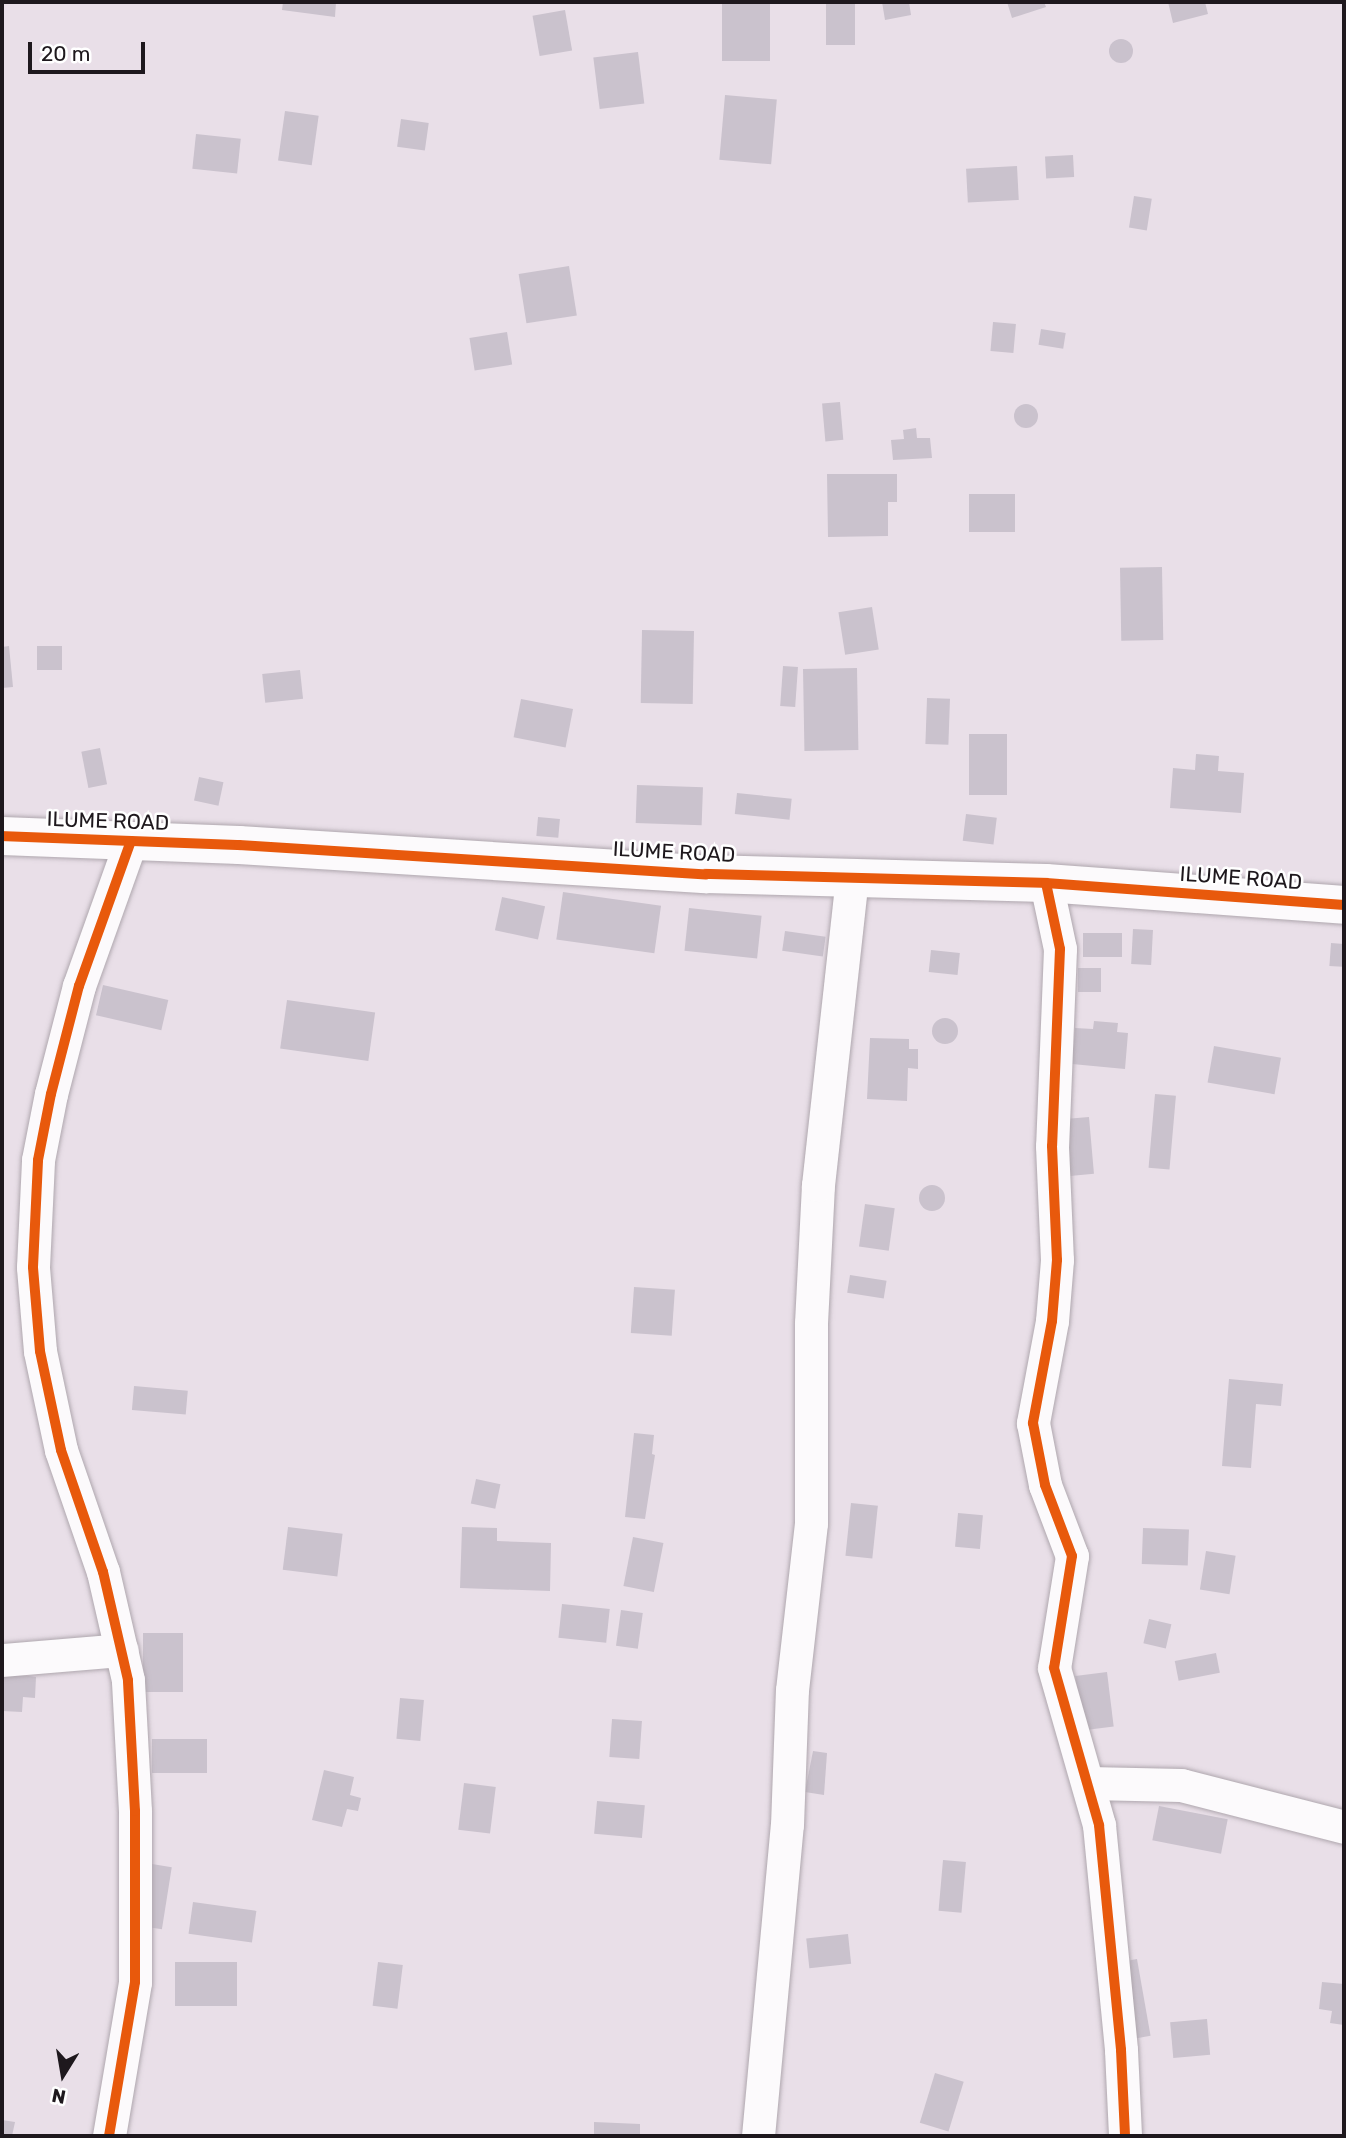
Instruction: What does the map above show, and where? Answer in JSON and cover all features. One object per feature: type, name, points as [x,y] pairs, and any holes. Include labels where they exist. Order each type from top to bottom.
[{"type":"street","name":"ILUME ROAD","points":[[2,836],[706,874],[1046,883],[1344,905]]},
{"type":"street","points":[[109,2136],[135,1982],[135,1811],[128,1680],[103,1572],[61,1450],[40,1351],[33,1267],[38,1160],[51,1094],[79,986],[131,841]]},
{"type":"street","points":[[758,2136],[788,1825],[792,1690],[811,1523],[811,1323],[818,1185],[852,877]]},
{"type":"street","points":[[1046,883],[1060,948],[1052,1146],[1057,1259],[1052,1321],[1033,1423],[1045,1485],[1072,1556],[1055,1682],[1089,1783],[1104,1857],[1125,2136]]},
{"type":"street","points":[[2,1660],[122,1650]]},
{"type":"street","points":[[1089,1783],[1181,1784],[1344,1826]]},
{"type":"building","points":[[283,2],[336,2],[335,17],[282,10]]},
{"type":"building","points":[[722,2],[770,2],[770,61],[722,61]]},
{"type":"building","points":[[826,2],[855,2],[855,45],[826,45]]},
{"type":"building","points":[[882,2],[909,2],[911,15],[885,20]]},
{"type":"building","points":[[1007,2],[1044,2],[1046,7],[1012,18]]},
{"type":"building","points":[[1168,2],[1205,2],[1208,14],[1173,23]]},
{"type":"building","points":[[565,10],[572,50],[540,56],[533,16]]},
{"type":"building","points":[[1116,39],[1126,39],[1133,46],[1133,56],[1126,63],[1116,63],[1109,56],[1109,46]]},
{"type":"building","points":[[638,52],[644,104],[600,109],[593,57]]},
{"type":"building","points":[[725,95],[777,100],[771,164],[719,160]]},
{"type":"building","points":[[285,111],[319,116],[312,165],[278,161]]},
{"type":"building","points":[[401,119],[429,123],[425,151],[397,147]]},
{"type":"building","points":[[196,134],[241,139],[237,174],[192,169]]},
{"type":"building","points":[[1073,155],[1074,177],[1046,178],[1045,156]]},
{"type":"building","points":[[1017,166],[1019,200],[968,203],[966,169]]},
{"type":"building","points":[[1134,196],[1152,199],[1147,230],[1129,228]]},
{"type":"building","points":[[569,266],[577,315],[526,323],[519,274]]},
{"type":"building","points":[[993,322],[1016,324],[1013,353],[990,351]]},
{"type":"building","points":[[1041,329],[1066,333],[1063,349],[1038,345]]},
{"type":"building","points":[[507,332],[512,365],[475,371],[469,338]]},
{"type":"building","points":[[840,402],[843,440],[825,441],[822,404]]},
{"type":"building","points":[[1021,404],[1031,404],[1038,411],[1038,421],[1031,428],[1021,428],[1014,421],[1014,411]]},
{"type":"building","points":[[916,428],[917,438],[930,438],[932,458],[893,460],[891,440],[904,439],[903,430]]},
{"type":"building","points":[[827,474],[897,474],[897,502],[888,502],[888,536],[828,537]]},
{"type":"building","points":[[969,494],[1015,494],[1015,532],[969,532]]},
{"type":"building","points":[[1162,567],[1163,640],[1121,641],[1120,568]]},
{"type":"building","points":[[872,607],[879,649],[845,655],[838,612]]},
{"type":"building","points":[[642,630],[694,631],[693,704],[641,703]]},
{"type":"building","points":[[9,646],[13,687],[2,688],[2,647]]},
{"type":"building","points":[[37,646],[62,646],[62,670],[37,670]]},
{"type":"building","points":[[783,666],[798,667],[795,707],[780,706]]},
{"type":"building","points":[[857,668],[858,750],[804,751],[803,669]]},
{"type":"building","points":[[300,670],[303,699],[265,703],[262,674]]},
{"type":"building","points":[[927,698],[950,699],[948,745],[925,744]]},
{"type":"building","points":[[521,699],[573,709],[566,747],[514,737]]},
{"type":"building","points":[[969,734],[1007,734],[1007,795],[969,795]]},
{"type":"building","points":[[100,748],[107,784],[88,788],[81,752]]},
{"type":"building","points":[[1196,754],[1219,756],[1218,771],[1244,773],[1241,813],[1170,808],[1173,768],[1195,770]]},
{"type":"building","points":[[199,777],[223,782],[218,806],[194,800]]},
{"type":"building","points":[[637,785],[703,787],[702,825],[636,823]]},
{"type":"building","points":[[737,793],[792,799],[790,820],[735,814]]},
{"type":"building","points":[[966,814],[997,818],[993,845],[963,841]]},
{"type":"building","points":[[538,817],[560,819],[558,838],[536,836]]},
{"type":"building","points":[[563,892],[661,906],[654,953],[556,940]]},
{"type":"building","points":[[502,897],[545,906],[538,939],[495,930]]},
{"type":"building","points":[[689,908],[762,916],[757,958],[685,951]]},
{"type":"building","points":[[1133,929],[1153,930],[1151,965],[1131,964]]},
{"type":"building","points":[[785,931],[826,937],[823,957],[782,951]]},
{"type":"building","points":[[1083,933],[1122,933],[1122,957],[1083,957]]},
{"type":"building","points":[[1331,943],[1344,944],[1342,967],[1329,966]]},
{"type":"building","points":[[931,950],[960,953],[958,975],[929,972]]},
{"type":"building","points":[[1078,968],[1101,968],[1101,992],[1078,992]]},
{"type":"building","points":[[103,985],[168,1000],[161,1030],[96,1015]]},
{"type":"building","points":[[287,1000],[375,1012],[368,1061],[280,1049]]},
{"type":"building","points":[[945,1018],[954,1022],[958,1031],[954,1040],[945,1044],[936,1040],[932,1031],[936,1022]]},
{"type":"building","points":[[1094,1021],[1118,1023],[1117,1032],[1128,1033],[1125,1069],[1072,1064],[1075,1028],[1093,1029]]},
{"type":"building","points":[[870,1038],[909,1039],[909,1049],[918,1049],[918,1069],[908,1068],[907,1101],[867,1099]]},
{"type":"building","points":[[1214,1046],[1281,1058],[1275,1094],[1208,1082]]},
{"type":"building","points":[[1155,1094],[1176,1096],[1169,1170],[1149,1168]]},
{"type":"building","points":[[1089,1117],[1094,1174],[1067,1176],[1062,1119]]},
{"type":"building","points":[[932,1185],[941,1189],[945,1198],[941,1207],[932,1211],[923,1207],[919,1198],[923,1189]]},
{"type":"building","points":[[865,1204],[895,1208],[889,1251],[859,1247]]},
{"type":"building","points":[[850,1275],[887,1281],[884,1299],[847,1293]]},
{"type":"building","points":[[634,1287],[675,1290],[672,1336],[631,1333]]},
{"type":"building","points":[[1229,1379],[1283,1384],[1281,1406],[1256,1404],[1251,1468],[1222,1466]]},
{"type":"building","points":[[134,1386],[188,1391],[186,1415],[132,1410]]},
{"type":"building","points":[[634,1433],[654,1435],[652,1454],[655,1455],[645,1519],[625,1517]]},
{"type":"building","points":[[476,1479],[500,1484],[495,1509],[471,1503]]},
{"type":"building","points":[[851,1503],[878,1506],[872,1559],[845,1556]]},
{"type":"building","points":[[958,1513],[983,1515],[980,1549],[955,1547]]},
{"type":"building","points":[[288,1527],[343,1534],[337,1576],[283,1570]]},
{"type":"building","points":[[462,1527],[497,1528],[497,1541],[551,1543],[550,1591],[460,1588]]},
{"type":"building","points":[[1143,1528],[1189,1530],[1188,1566],[1142,1564]]},
{"type":"building","points":[[633,1537],[663,1543],[654,1592],[623,1586]]},
{"type":"building","points":[[1206,1551],[1236,1556],[1230,1594],[1200,1590]]},
{"type":"building","points":[[562,1604],[610,1609],[606,1643],[558,1638]]},
{"type":"building","points":[[621,1610],[643,1613],[638,1649],[616,1646]]},
{"type":"building","points":[[1149,1619],[1171,1624],[1166,1649],[1143,1643]]},
{"type":"building","points":[[143,1633],[183,1633],[183,1692],[143,1692]]},
{"type":"building","points":[[2,1651],[24,1653],[22,1675],[36,1677],[35,1698],[23,1697],[22,1712],[2,1711]]},
{"type":"building","points":[[1216,1653],[1220,1673],[1179,1681],[1175,1661]]},
{"type":"building","points":[[1107,1672],[1114,1727],[1082,1730],[1075,1676]]},
{"type":"building","points":[[400,1698],[424,1700],[420,1741],[396,1739]]},
{"type":"building","points":[[612,1719],[642,1721],[639,1759],[609,1757]]},
{"type":"building","points":[[152,1739],[207,1739],[207,1773],[152,1773]]},
{"type":"building","points":[[813,1751],[827,1753],[824,1795],[805,1792]]},
{"type":"building","points":[[324,1770],[354,1777],[350,1795],[361,1798],[358,1811],[347,1809],[342,1827],[312,1820]]},
{"type":"building","points":[[464,1783],[496,1787],[490,1834],[458,1830]]},
{"type":"building","points":[[597,1801],[645,1805],[642,1838],[594,1834]]},
{"type":"building","points":[[1159,1806],[1228,1819],[1221,1854],[1152,1840]]},
{"type":"building","points":[[943,1860],[966,1862],[961,1913],[939,1911]]},
{"type":"building","points":[[152,1864],[172,1867],[162,1929],[142,1926]]},
{"type":"building","points":[[193,1902],[256,1911],[252,1943],[189,1934]]},
{"type":"building","points":[[848,1934],[851,1964],[809,1968],[806,1938]]},
{"type":"building","points":[[1137,1959],[1151,2036],[1130,2039],[1116,1963]]},
{"type":"building","points":[[175,1962],[237,1962],[237,2006],[175,2006]]},
{"type":"building","points":[[378,1962],[403,1965],[397,2009],[373,2006]]},
{"type":"building","points":[[1322,1982],[1344,1984],[1344,2025],[1330,2023],[1332,2011],[1319,2009]]},
{"type":"building","points":[[1207,2019],[1210,2055],[1173,2058],[1170,2022]]},
{"type":"building","points":[[935,2073],[964,2082],[948,2131],[920,2123]]},
{"type":"building","points":[[2,2120],[15,2122],[12,2136],[2,2136]]},
{"type":"building","points":[[594,2122],[640,2124],[640,2136],[594,2136]]},
{"type":"cycle path","points":[[2,836],[239,845],[706,874],[1046,883],[1344,905]]},
{"type":"cycle path","points":[[109,2136],[135,1982],[135,1811],[128,1680],[103,1572],[61,1450],[40,1351],[33,1267],[38,1160],[51,1094],[79,986],[131,841]]},
{"type":"cycle path","points":[[1046,883],[1060,949],[1052,1146],[1057,1260],[1052,1321],[1033,1423],[1045,1485],[1072,1556],[1054,1668],[1099,1825],[1121,2050],[1125,2136]]}]
